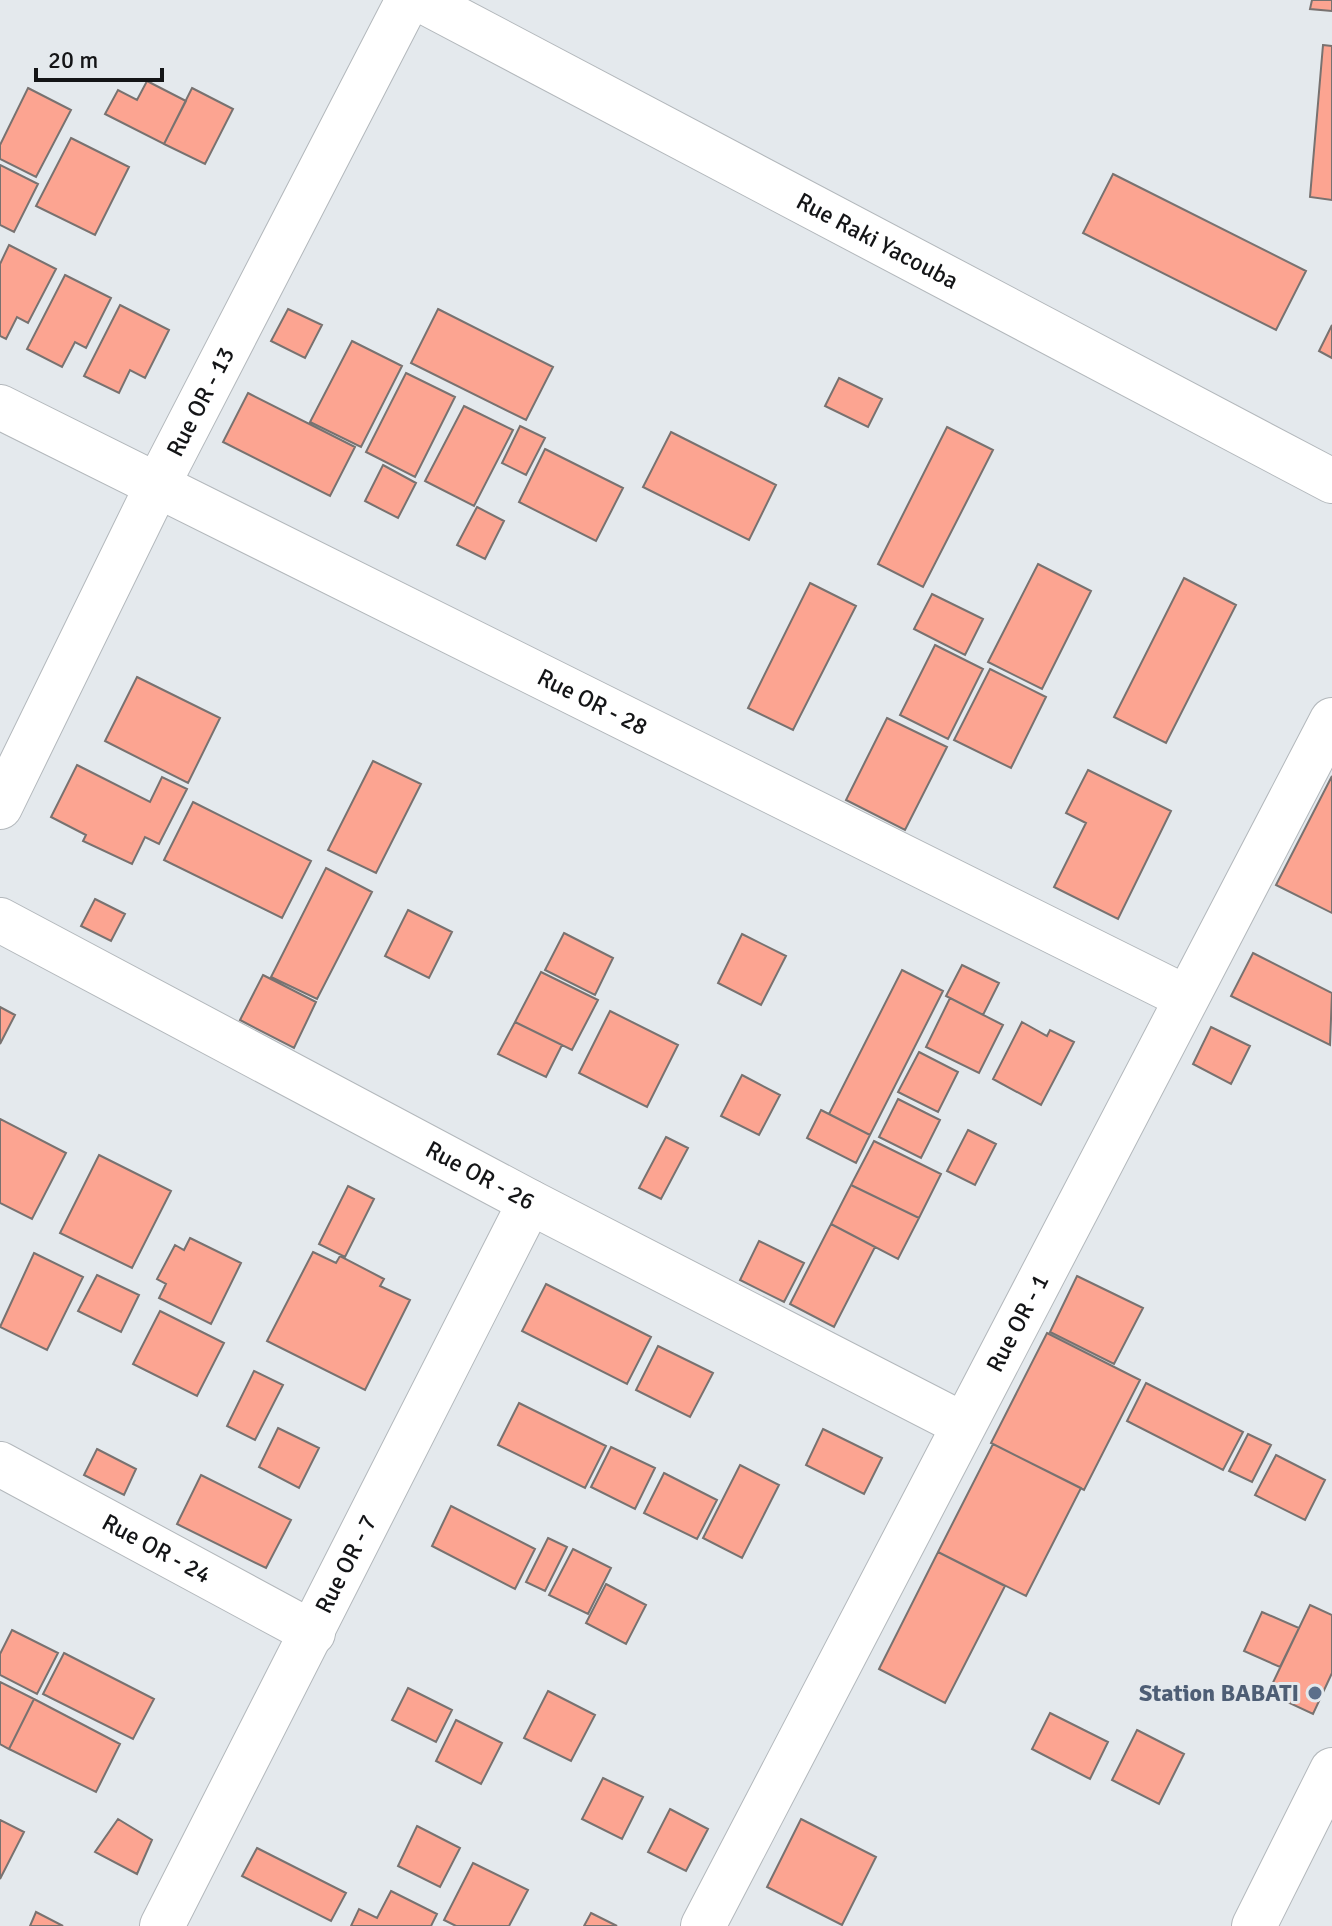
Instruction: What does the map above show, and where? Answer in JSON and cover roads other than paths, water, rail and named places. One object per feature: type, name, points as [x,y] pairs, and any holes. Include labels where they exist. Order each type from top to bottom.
[{"type":"street","name":"Rue OR - 13","points":[[0,807],[157,486],[408,0]]},
{"type":"street","name":"Rue Raki Yacouba","points":[[421,0],[1332,481]]},
{"type":"street","name":"Rue OR - 28","points":[[0,407],[1185,997]]},
{"type":"street","name":"Rue OR - 1","points":[[703,1926],[962,1424],[1332,720]]},
{"type":"street","name":"Rue OR - 26","points":[[0,920],[530,1202],[962,1424]]},
{"type":"street","name":"Rue OR - 7","points":[[162,1926],[530,1202]]},
{"type":"street","name":"Rue OR - 24","points":[[0,1464],[313,1633]]},
{"type":"street","points":[[1254,1926],[1332,1770]]},
{"type":"place","name":"Station BABATI","points":[[1315,1693]]}]
